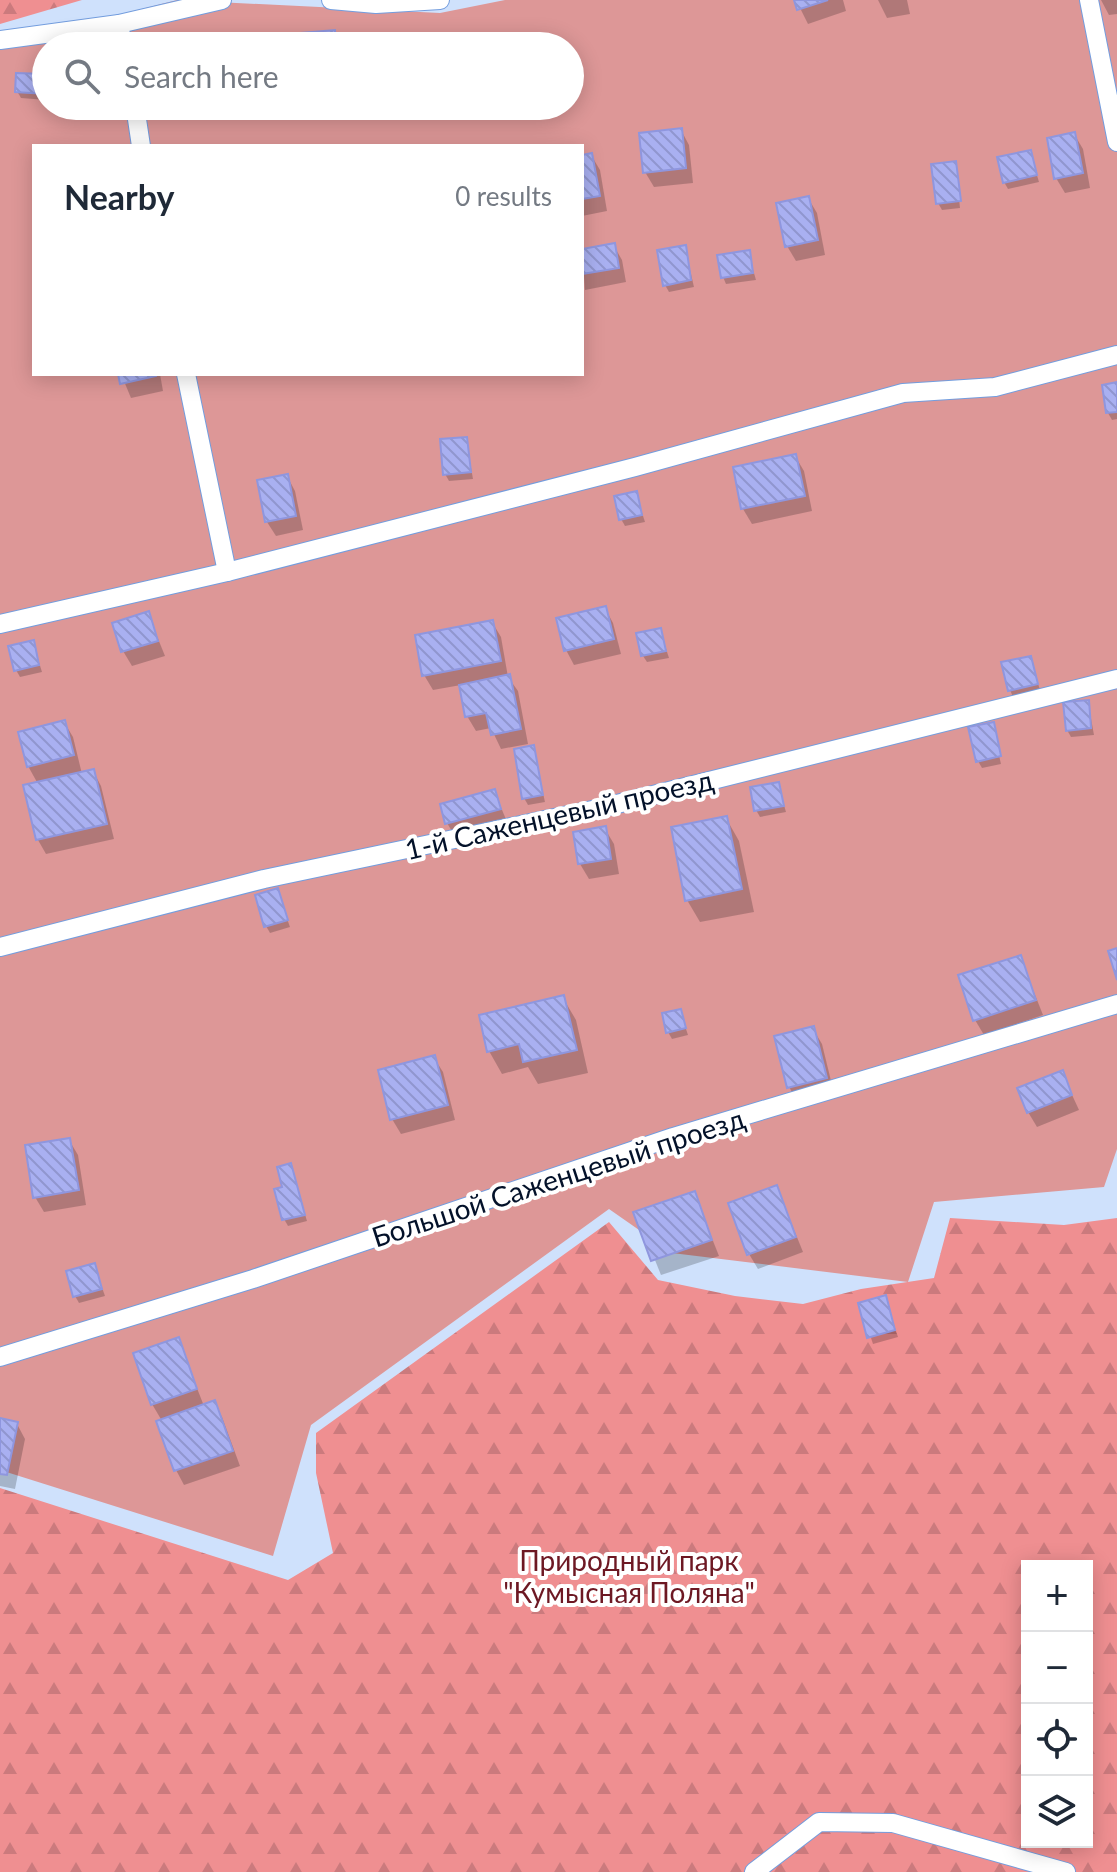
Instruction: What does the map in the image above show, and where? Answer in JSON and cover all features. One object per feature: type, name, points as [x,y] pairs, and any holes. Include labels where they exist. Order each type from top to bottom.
[{"type":"lane","points":[[60,32],[119,24],[222,0]]},
{"type":"lane","points":[[331,0],[376,4],[440,0]]},
{"type":"lane","points":[[1089,0],[1117,142]]},
{"type":"lane","points":[[119,24],[120,32]]},
{"type":"lane","points":[[0,40],[32,36]]},
{"type":"lane","points":[[137,120],[141,144]]},
{"type":"lane","points":[[0,624],[227,572],[635,467],[903,393],[995,387],[1117,355]]},
{"type":"lane","points":[[186,376],[227,572]]},
{"type":"lane","name":"1-й Саженцевый проезд","points":[[0,947],[264,879],[597,809],[1117,679]]},
{"type":"lane","name":"Большой Саженцевый проезд","points":[[0,1357],[253,1279],[673,1137],[1117,1004]]},
{"type":"lane","points":[[754,1872],[819,1822],[893,1823],[1066,1872]]},
{"type":"green space","points":[[0,0],[82,0],[0,24]]},
{"type":"green space","name":"Природный парк \"Кумысная Поляна\"","points":[[950,1218],[1064,1225],[1117,1218],[1117,1872],[0,1872],[0,1488],[288,1580],[333,1553],[316,1473],[316,1433],[609,1222],[658,1280],[735,1296],[803,1304],[861,1289],[934,1278]]},
{"type":"shaded area","points":[[177,0],[440,13],[505,0],[1117,0],[1117,1149],[1104,1187],[934,1202],[908,1282],[672,1253],[609,1209],[311,1425],[273,1556],[0,1470],[0,45],[32,37],[32,120],[584,120],[584,32],[51,32]]},
{"type":"building","points":[[794,0],[828,0],[797,10]]},
{"type":"building","points":[[16,73],[32,74],[32,93],[15,92]]},
{"type":"building","points":[[682,128],[686,168],[643,173],[639,133]]},
{"type":"building","points":[[1075,132],[1083,173],[1054,179],[1047,138]]},
{"type":"building","points":[[1031,150],[1037,175],[1003,183],[997,157]]},
{"type":"building","points":[[592,153],[600,196],[584,199],[584,155]]},
{"type":"building","points":[[956,161],[961,201],[936,204],[931,164]]},
{"type":"building","points":[[809,196],[818,240],[785,247],[776,203]]},
{"type":"building","points":[[615,243],[619,268],[584,274],[584,249]]},
{"type":"building","points":[[686,245],[691,280],[663,286],[657,250]]},
{"type":"building","points":[[750,250],[753,273],[721,278],[717,255]]},
{"type":"building","points":[[118,376],[156,376],[120,384]]},
{"type":"building","points":[[1117,382],[1117,412],[1106,413],[1102,385]]},
{"type":"building","points":[[467,437],[471,472],[443,475],[440,439]]},
{"type":"building","points":[[796,454],[805,496],[741,509],[733,467]]},
{"type":"building","points":[[288,474],[296,516],[265,522],[257,480]]},
{"type":"building","points":[[637,491],[642,515],[619,520],[614,496]]},
{"type":"building","points":[[606,606],[614,639],[564,651],[556,618]]},
{"type":"building","points":[[149,611],[158,641],[121,652],[112,623]]},
{"type":"building","points":[[493,620],[501,661],[422,676],[415,635]]},
{"type":"building","points":[[661,628],[666,651],[641,656],[636,633]]},
{"type":"building","points":[[34,640],[39,665],[14,671],[8,646]]},
{"type":"building","points":[[1031,656],[1038,684],[1008,691],[1001,662]]},
{"type":"building","points":[[510,674],[521,729],[491,735],[486,713],[465,717],[459,685]]},
{"type":"building","points":[[1089,700],[1091,728],[1066,731],[1063,702]]},
{"type":"building","points":[[65,720],[74,755],[27,767],[18,732]]},
{"type":"building","points":[[994,722],[1001,756],[976,762],[968,727]]},
{"type":"building","points":[[534,745],[543,795],[522,799],[514,749]]},
{"type":"building","points":[[94,769],[107,824],[36,840],[23,785]]},
{"type":"building","points":[[779,782],[784,806],[754,811],[750,787]]},
{"type":"building","points":[[495,789],[501,809],[445,824],[440,804]]},
{"type":"building","points":[[727,816],[742,889],[685,901],[671,827]]},
{"type":"building","points":[[606,826],[611,859],[578,864],[573,832]]},
{"type":"building","points":[[278,888],[288,920],[264,927],[255,895]]},
{"type":"building","points":[[1117,948],[1117,980],[1108,951]]},
{"type":"building","points":[[1021,955],[1036,1000],[973,1021],[958,975]]},
{"type":"building","points":[[564,995],[577,1050],[523,1062],[519,1044],[487,1052],[479,1015]]},
{"type":"building","points":[[681,1009],[686,1028],[666,1033],[662,1013]]},
{"type":"building","points":[[814,1026],[827,1078],[787,1088],[774,1036]]},
{"type":"building","points":[[435,1055],[448,1105],[390,1120],[378,1070]]},
{"type":"building","points":[[1063,1070],[1072,1095],[1027,1113],[1017,1088]]},
{"type":"building","points":[[70,1138],[79,1190],[33,1198],[25,1145]]},
{"type":"building","points":[[291,1163],[305,1215],[282,1220],[274,1189],[282,1187],[277,1167]]},
{"type":"building","points":[[777,1185],[796,1237],[747,1255],[728,1203]]},
{"type":"building","points":[[695,1191],[712,1240],[651,1261],[633,1212]]},
{"type":"building","points":[[95,1263],[102,1289],[73,1297],[66,1271]]},
{"type":"building","points":[[886,1295],[895,1330],[867,1338],[858,1303]]},
{"type":"building","points":[[179,1337],[197,1389],[151,1405],[133,1353]]},
{"type":"building","points":[[215,1400],[233,1451],[174,1471],[156,1421]]},
{"type":"building","points":[[0,1418],[18,1422],[7,1475],[0,1474]]}]
